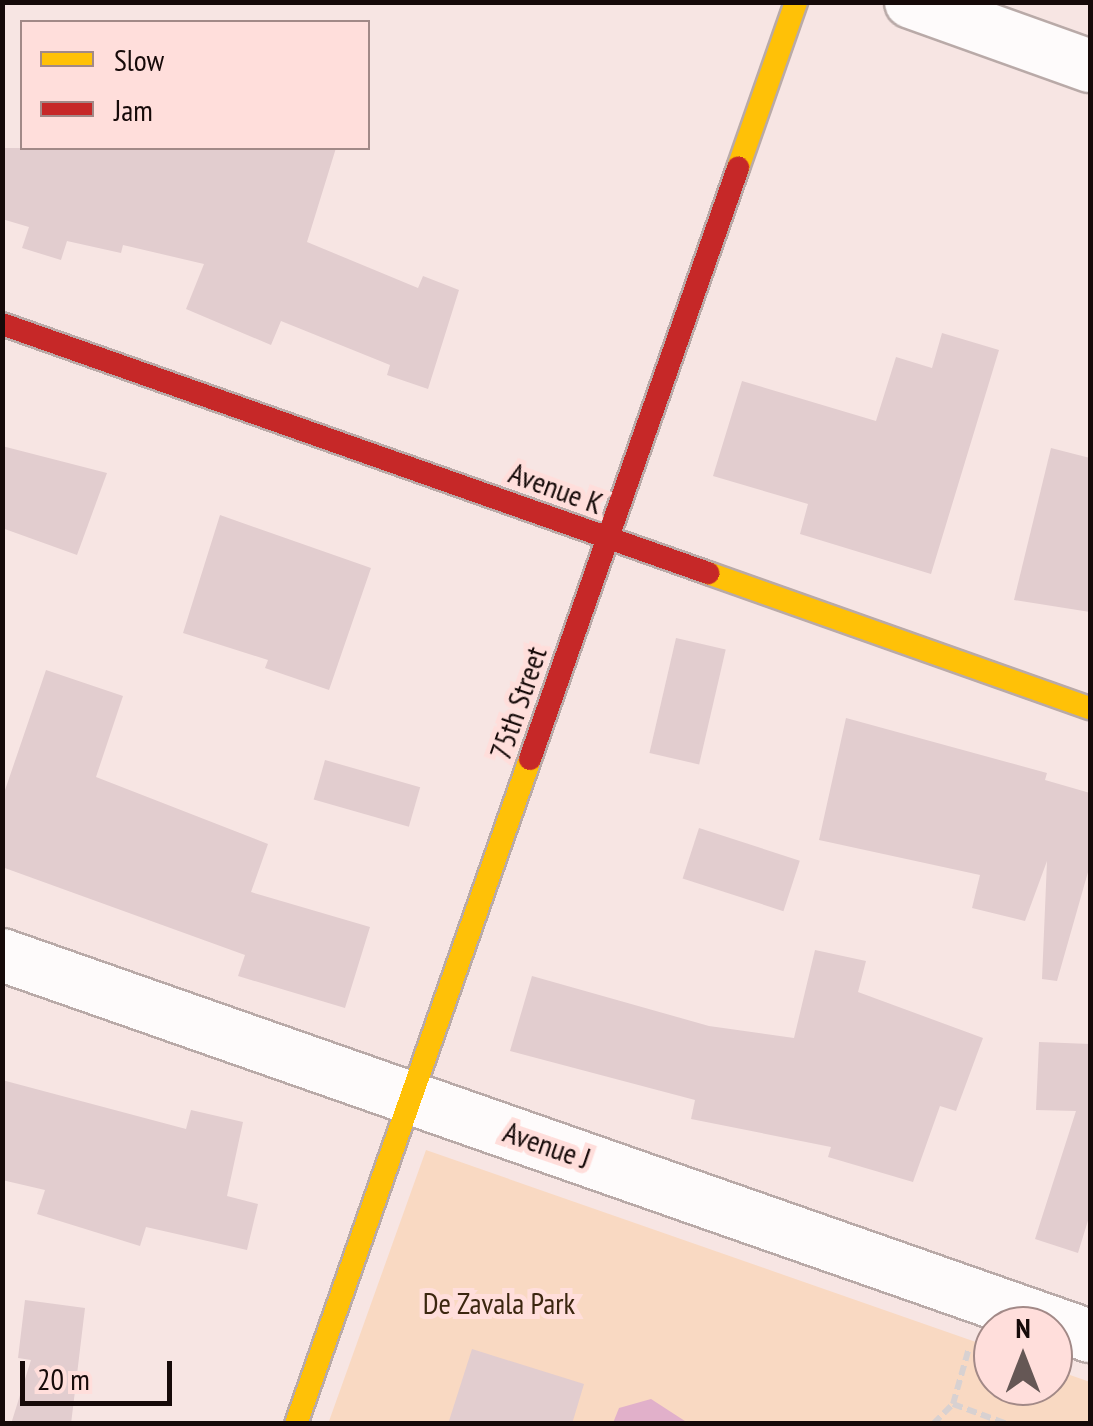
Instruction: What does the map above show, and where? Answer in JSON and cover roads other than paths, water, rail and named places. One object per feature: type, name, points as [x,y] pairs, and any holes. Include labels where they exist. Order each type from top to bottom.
[{"type":"main road","name":"75th Street","points":[[296,1424],[415,1098],[606,538],[796,2]]},
{"type":"main road","name":"Avenue K","points":[[2,324],[1090,708]]},
{"type":"street","points":[[912,2],[1090,66]]},
{"type":"street","name":"Avenue J","points":[[2,956],[1090,1336]]},
{"type":"park label","name":"De Zavala Park","points":[[499,1303]]}]
